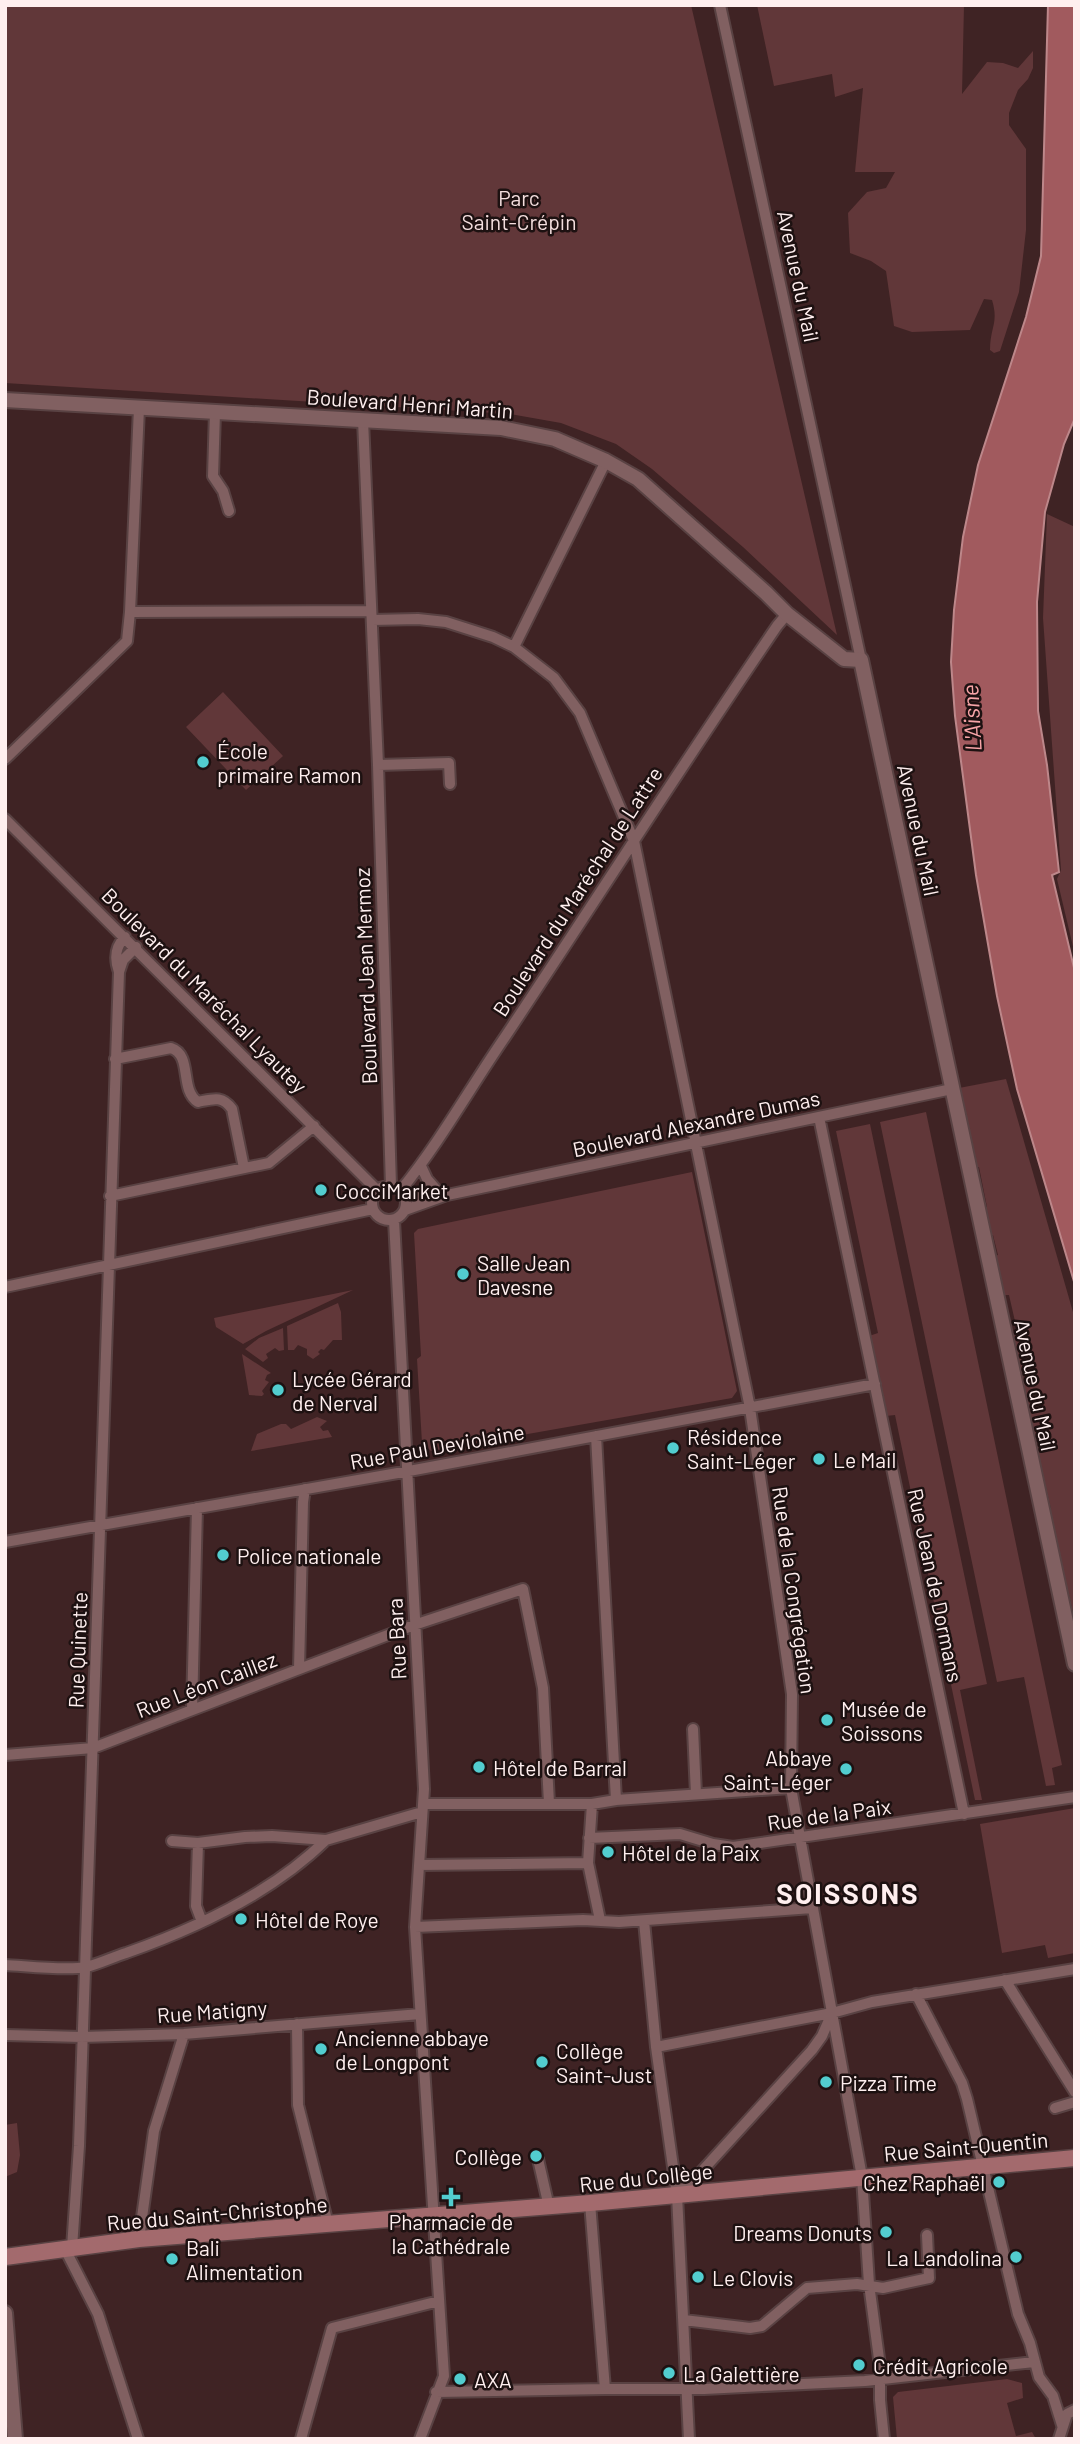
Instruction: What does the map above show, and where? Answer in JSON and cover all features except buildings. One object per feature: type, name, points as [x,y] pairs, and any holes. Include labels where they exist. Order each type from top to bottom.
[{"type":"main road","name":"Rue Saint-Quentin","points":[[862,2177],[1075,2158]]},
{"type":"main road","name":"Rue du Collège","points":[[433,2216],[862,2177]]},
{"type":"main road","name":"Rue du Saint-Christophe","points":[[5,2257],[139,2239],[433,2216]]},
{"type":"street","name":"Avenue du Mail","points":[[720,5],[1075,1664]]},
{"type":"street","name":"Boulevard Henri Martin","points":[[5,400],[501,428],[555,439],[606,461],[638,479],[787,614],[844,659],[861,660]]},
{"type":"street","points":[[5,759],[127,641],[139,408]]},
{"type":"street","points":[[215,412],[213,476],[223,491],[229,511]]},
{"type":"street","name":"Boulevard Jean Mermoz","points":[[363,420],[399,1191]]},
{"type":"street","points":[[514,647],[606,461]]},
{"type":"street","name":"Rue de la Congrégation","points":[[130,612],[418,619],[446,622],[493,637],[514,647],[554,678],[580,713],[634,841],[750,1408],[792,1694],[791,1788],[862,2177],[884,2439]]},
{"type":"street","name":"Boulevard du Maréchal de Lattre","points":[[399,1191],[421,1166],[719,710],[787,614]]},
{"type":"street","points":[[449,749],[450,784]]},
{"type":"street","points":[[378,765],[449,763]]},
{"type":"street","name":"Boulevard du Maréchal Lyautey","points":[[5,818],[377,1190]]},
{"type":"street","name":"Rue Quinette","points":[[68,2248],[79,2146],[119,972],[116,962],[117,949],[125,937]]},
{"type":"street","points":[[119,972],[123,960],[136,947]]},
{"type":"street","points":[[116,1059],[171,1048],[177,1050],[182,1055],[188,1092],[192,1098],[198,1102],[220,1098],[232,1109],[244,1168]]},
{"type":"street","name":"Boulevard Alexandre Dumas","points":[[405,1210],[444,1195],[952,1089]]},
{"type":"street","name":"Rue Jean de Dormans","points":[[819,1117],[964,1814]]},
{"type":"street","points":[[110,1196],[269,1164],[314,1126]]},
{"type":"street","points":[[421,1166],[427,1179],[444,1195]]},
{"type":"street","points":[[377,1190],[399,1191],[405,1210],[394,1220],[381,1218],[373,1209],[372,1202],[377,1190]]},
{"type":"street","name":"Boulevard Alexandre Dumas","points":[[399,1191],[444,1195]]},
{"type":"street","points":[[5,1287],[373,1209]]},
{"type":"street","name":"Rue Bara","points":[[394,1220],[409,1471],[423,1808],[415,1927],[444,2376],[420,2439]]},
{"type":"street","name":"Rue Paul Deviolaine","points":[[5,1542],[409,1471],[875,1384]]},
{"type":"street","points":[[596,1436],[616,1800]]},
{"type":"street","points":[[299,1669],[305,1489]]},
{"type":"street","points":[[192,1710],[197,1508]]},
{"type":"street","name":"Rue Léon Caillez","points":[[5,1755],[93,1748],[414,1625],[523,1589],[543,1688],[549,1803]]},
{"type":"street","points":[[693,1728],[696,1794]]},
{"type":"street","points":[[172,1841],[198,1843],[245,1837],[326,1840],[423,1808],[592,1804],[791,1788]]},
{"type":"street","name":"Rue de la Paix","points":[[589,1838],[680,1834],[733,1847],[1075,1797]]},
{"type":"street","points":[[592,1804],[588,1863],[600,1920]]},
{"type":"street","points":[[5,1965],[85,1967],[141,1948],[202,1922],[271,1884],[305,1861],[326,1840]]},
{"type":"street","points":[[198,1843],[196,1906],[202,1922]]},
{"type":"street","points":[[418,1865],[588,1863]]},
{"type":"street","points":[[415,1927],[600,1920],[644,1921],[812,1908]]},
{"type":"street","points":[[644,1921],[656,2047],[677,2195],[689,2439]]},
{"type":"street","points":[[656,2047],[832,2013],[856,2005],[1075,1969]]},
{"type":"street","points":[[1005,1980],[1075,2092]]},
{"type":"street","points":[[916,1994],[962,2083],[1018,2314],[1030,2343],[1039,2377],[1070,2414]]},
{"type":"street","points":[[677,2195],[812,2050],[822,2036],[832,2013]]},
{"type":"street","name":"Rue Matigny","points":[[5,2035],[82,2037],[184,2034],[420,2014]]},
{"type":"street","points":[[297,2024],[299,2105],[328,2224]]},
{"type":"street","points":[[139,2239],[154,2131],[184,2034]]},
{"type":"street","points":[[1055,2108],[1075,2102]]},
{"type":"street","points":[[538,2159],[549,2207]]},
{"type":"street","points":[[590,2203],[605,2389]]},
{"type":"street","points":[[684,2320],[750,2328],[762,2326],[807,2288],[869,2284],[883,2288],[929,2278],[927,2235]]},
{"type":"street","points":[[68,2248],[98,2314],[138,2439]]},
{"type":"street","points":[[300,2439],[332,2328],[439,2301]]},
{"type":"street","points":[[5,2313],[15,2439]]},
{"type":"street","points":[[436,2392],[688,2389],[880,2379],[1034,2362]]},
{"type":"street","points":[[1053,2396],[1070,2414]]},
{"type":"street","points":[[1059,2439],[1070,2414]]},
{"type":"green space","name":"Parc Saint-Crépin","points":[[5,5],[691,5],[837,635],[743,547],[652,469],[616,444],[561,423],[510,414],[5,383]]},
{"type":"green space","points":[[757,5],[964,5],[962,94],[987,62],[1018,68],[1033,51],[1033,68],[1018,90],[1009,113],[1009,125],[1026,149],[1026,230],[1019,292],[1000,351],[994,353],[990,350],[994,320],[992,300],[984,299],[970,330],[912,332],[894,326],[886,271],[871,261],[850,253],[848,213],[867,192],[886,188],[895,172],[855,172],[863,88],[835,97],[832,74],[774,86]]},
{"type":"green space","points":[[1047,514],[1075,527],[1075,955],[1057,879],[1061,870],[1043,618]]},
{"type":"green space","points":[[223,692],[283,756],[246,790],[186,727]]},
{"type":"green space","points":[[1006,1079],[1075,1319],[1075,1621],[1069,1595],[1066,1596],[1048,1510],[1051,1509],[1044,1479],[1041,1479],[1036,1452],[1039,1451],[1021,1385],[1025,1383],[1020,1364],[1017,1364],[1011,1332],[1017,1330],[1009,1295],[1002,1295],[994,1256],[998,1255],[993,1235],[990,1235],[979,1167],[975,1167],[959,1088]]},
{"type":"green space","points":[[926,1112],[1062,1765],[1052,1768],[1055,1785],[1046,1786],[1024,1677],[997,1682],[880,1122]]},
{"type":"green space","points":[[870,1124],[987,1684],[960,1690],[982,1800],[975,1800],[895,1415],[886,1416],[869,1336],[878,1333],[836,1131]]},
{"type":"green space","points":[[692,1172],[737,1391],[732,1398],[431,1451],[422,1443],[417,1359],[421,1356],[414,1233],[418,1229]]},
{"type":"green space","points":[[353,1290],[243,1344],[216,1327],[214,1318]]},
{"type":"green space","points":[[338,1303],[342,1340],[333,1340],[313,1359],[307,1355],[307,1349],[298,1345],[294,1350],[288,1350],[287,1326]]},
{"type":"green space","points":[[283,1328],[284,1350],[275,1348],[266,1354],[268,1358],[263,1362],[245,1349],[259,1338]]},
{"type":"green space","points":[[242,1354],[271,1373],[265,1380],[269,1382],[262,1391],[262,1396],[249,1395]]},
{"type":"green space","points":[[317,1417],[327,1421],[320,1427],[323,1431],[328,1430],[332,1437],[251,1451],[257,1434],[281,1424],[286,1424],[291,1429]]},
{"type":"green space","points":[[1075,1808],[1075,1953],[1048,1958],[1045,1945],[1002,1953],[980,1824]]},
{"type":"green space","points":[[17,2123],[20,2155],[17,2172],[5,2177],[5,2125]]},
{"type":"green space","points":[[1007,2379],[1022,2383],[1023,2398],[1007,2403],[1016,2436],[1032,2432],[1036,2439],[897,2439],[893,2397],[898,2392]]},
{"type":"water","name":"L'Aisne","points":[[1048,5],[1075,5],[1075,418],[1064,444],[1045,512],[1037,602],[1038,711],[1059,872],[1052,875],[1075,972],[1075,1285],[1017,1089],[997,996],[976,875],[955,716],[951,662],[963,537],[978,465],[1026,317],[1041,256]]},
{"type":"place","name":"École primaire Ramon","points":[[203,762]]},
{"type":"place","name":"CocciMarket","points":[[321,1190]]},
{"type":"place","name":"Salle Jean Davesne","points":[[463,1274]]},
{"type":"place","name":"Lycée Gérard de Nerval","points":[[278,1390]]},
{"type":"place","name":"Résidence Saint-Léger","points":[[673,1448]]},
{"type":"place","name":"Le Mail","points":[[819,1459]]},
{"type":"place","name":"Police nationale","points":[[223,1555]]},
{"type":"place","name":"Musée de Soissons","points":[[827,1720]]},
{"type":"place","name":"Hôtel de Barral","points":[[479,1767]]},
{"type":"place","name":"Abbaye Saint-Léger","points":[[846,1769]]},
{"type":"place","name":"Hôtel de la Paix","points":[[608,1852]]},
{"type":"place","name":"Hôtel de Roye","points":[[241,1919]]},
{"type":"place","name":"Ancienne abbaye de Longpont","points":[[321,2049]]},
{"type":"place","name":"Collège Saint-Just","points":[[542,2062]]},
{"type":"place","name":"Pizza Time","points":[[826,2082]]},
{"type":"place","name":"Collège","points":[[536,2156]]},
{"type":"place","name":"Chez Raphaël","points":[[999,2182]]},
{"type":"place","name":"Pharmacie de la Cathédrale","points":[[451,2197]]},
{"type":"place","name":"Dreams Donuts","points":[[886,2232]]},
{"type":"place","name":"La Landolina","points":[[1016,2257]]},
{"type":"place","name":"Bali Alimentation","points":[[172,2259]]},
{"type":"place","name":"Le Clovis","points":[[698,2277]]},
{"type":"place","name":"Crédit Agricole","points":[[859,2365]]},
{"type":"place","name":"La Galettière","points":[[669,2373]]},
{"type":"place","name":"AXA","points":[[460,2379]]},
{"type":"district","name":"SOISSONS","points":[[848,1893]]}]
